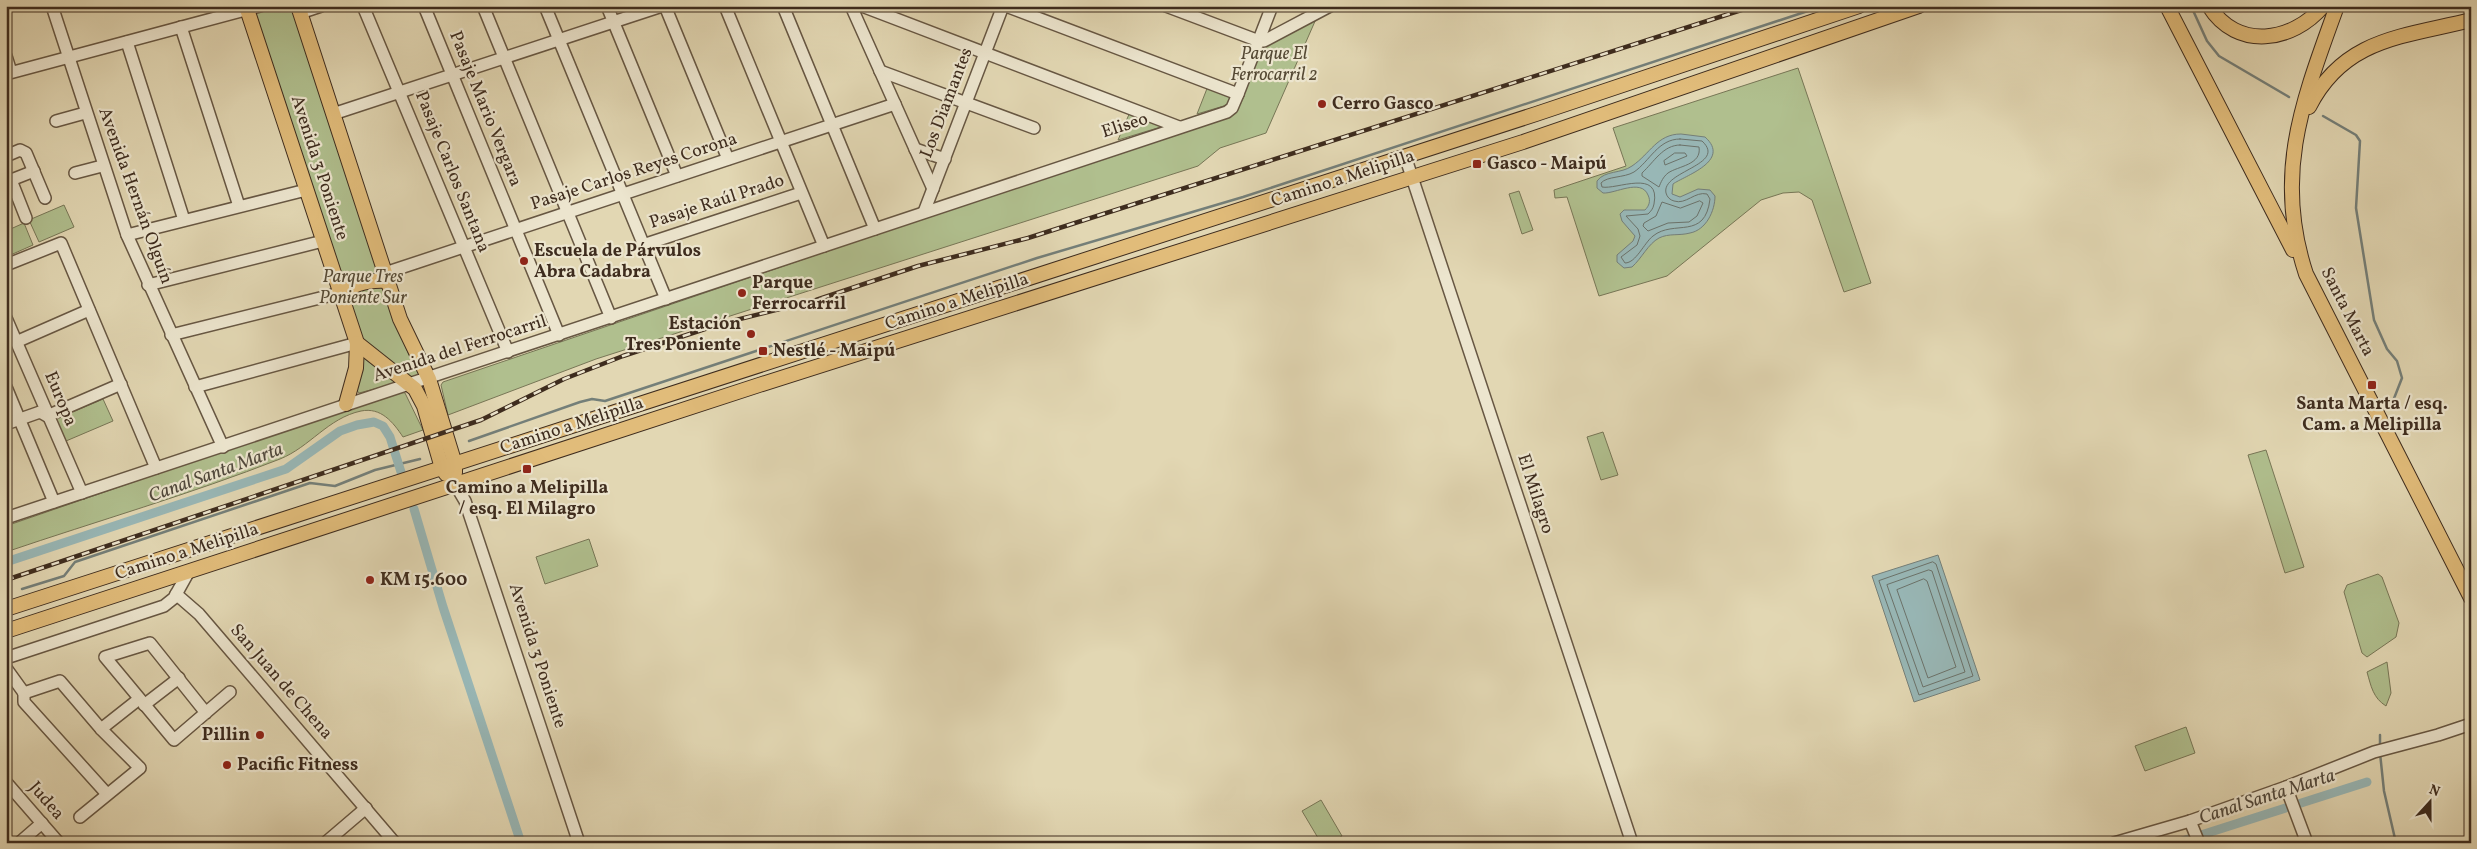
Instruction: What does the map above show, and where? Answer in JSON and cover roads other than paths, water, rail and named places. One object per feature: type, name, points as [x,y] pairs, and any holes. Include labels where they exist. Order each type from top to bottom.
[{"type":"main road","name":"Camino a Melipilla","points":[[6,609],[1536,114],[1859,6]]},
{"type":"main road","name":"Camino a Melipilla","points":[[6,631],[1117,270],[1523,142],[1919,6]]},
{"type":"main road","points":[[2166,6],[2306,274]]},
{"type":"main road","points":[[2209,6],[2216,16],[2230,27],[2250,35],[2270,37],[2298,29],[2312,19],[2324,6]]},
{"type":"main road","name":"Santa Marta","points":[[2336,6],[2312,76],[2296,140],[2290,178],[2290,206],[2297,246],[2306,274],[2471,598]]},
{"type":"main road","name":"Avenida 3 Poniente","points":[[251,7],[306,190],[357,344],[410,383],[424,406],[455,484]]},
{"type":"main road","name":"Avenida 3 Poniente","points":[[299,10],[386,277],[404,328],[429,379],[448,466]]},
{"type":"main road","points":[[2296,140],[2321,86],[2334,70],[2350,57],[2384,42],[2471,20]]},
{"type":"main road","points":[[1294,192],[1301,212]]},
{"type":"main road","points":[[1110,251],[1117,270]]},
{"type":"main road","points":[[341,294],[351,287],[386,277]]},
{"type":"main road","points":[[1028,278],[1034,297]]},
{"type":"main road","points":[[346,404],[356,368],[357,344]]},
{"type":"street","name":"Avenida Hernán Olguín","points":[[52,6],[67,58],[126,235],[223,447]]},
{"type":"street","points":[[299,10],[321,6]]},
{"type":"street","name":"Pasaje Carlos Santana","points":[[363,6],[508,352]]},
{"type":"street","name":"Pasaje Mario Vergara","points":[[424,6],[559,335]]},
{"type":"street","points":[[483,6],[611,318]]},
{"type":"street","points":[[545,6],[666,299]]},
{"type":"street","points":[[607,6],[677,176]]},
{"type":"street","points":[[333,114],[401,94],[663,6],[728,160]]},
{"type":"street","points":[[725,6],[824,246]]},
{"type":"street","points":[[783,6],[875,229]]},
{"type":"street","points":[[851,6],[934,189]]},
{"type":"street","points":[[862,6],[1179,127]]},
{"type":"street","points":[[1004,6],[1238,94]]},
{"type":"street","name":"Los Diamantes","points":[[924,212],[1004,6]]},
{"type":"street","points":[[1166,6],[1258,41],[1264,41],[1330,6]]},
{"type":"street","name":"Eliseo","points":[[924,212],[1227,112],[1232,108],[1238,94],[1272,6]]},
{"type":"street","points":[[6,56],[9,73],[251,7]]},
{"type":"street","points":[[181,27],[239,206]]},
{"type":"street","points":[[127,42],[184,220]]},
{"type":"street","points":[[880,71],[1034,128]]},
{"type":"street","name":"Pasaje Carlos Reyes Corona","points":[[386,277],[464,247],[895,104]]},
{"type":"street","points":[[56,121],[85,113]]},
{"type":"street","points":[[915,149],[945,160]]},
{"type":"street","points":[[6,156],[20,150],[24,151],[45,198]]},
{"type":"street","name":"El Milagro","points":[[1406,156],[1632,843]]},
{"type":"street","points":[[74,172],[102,166]]},
{"type":"street","points":[[26,218],[8,181],[34,171]]},
{"type":"street","points":[[126,235],[306,190]]},
{"type":"street","name":"Pasaje Raúl Prado","points":[[643,245],[801,192]]},
{"type":"street","name":"Avenida del Ferrocarril","points":[[6,518],[223,447],[346,404],[410,383],[429,379],[924,212]]},
{"type":"street","points":[[148,285],[323,241]]},
{"type":"street","points":[[6,265],[61,243],[156,468]]},
{"type":"street","points":[[171,336],[341,294]]},
{"type":"street","points":[[16,342],[89,310]]},
{"type":"street","name":"Europa","points":[[6,318],[9,331],[16,342],[82,493]]},
{"type":"street","points":[[195,387],[357,344]]},
{"type":"street","points":[[6,424],[40,412],[47,416],[121,384]]},
{"type":"street","points":[[6,387],[54,502]]},
{"type":"street","name":"Avenida 3 Poniente","points":[[455,484],[465,501],[579,843]]},
{"type":"street","points":[[6,658],[167,604],[176,594],[189,571]]},
{"type":"street","name":"San Juan de Chena","points":[[176,594],[199,614],[394,843]]},
{"type":"street","points":[[206,713],[150,643],[105,657],[174,740],[206,713],[230,692]]},
{"type":"street","points":[[6,668],[24,693],[24,702],[107,794]]},
{"type":"street","points":[[101,729],[179,678]]},
{"type":"street","points":[[24,693],[60,681],[101,729],[140,768],[80,817]]},
{"type":"street","points":[[2114,843],[2192,826],[2374,752],[2471,724]]},
{"type":"street","name":"Judea","points":[[6,782],[10,796],[42,823],[59,843]]},
{"type":"street","points":[[2286,787],[2290,802],[2307,843]]},
{"type":"street","points":[[325,843],[366,808]]},
{"type":"street","points":[[19,843],[42,823]]},
{"type":"street","points":[[2192,826],[2199,843]]},
{"type":"water","points":[[1681,134],[1705,137],[1712,146],[1713,153],[1710,160],[1703,167],[1673,184],[1672,194],[1680,197],[1698,189],[1710,190],[1715,196],[1711,214],[1705,224],[1696,231],[1659,238],[1632,267],[1624,268],[1617,262],[1617,255],[1633,241],[1635,236],[1622,221],[1620,214],[1624,210],[1645,210],[1648,207],[1649,197],[1645,190],[1634,187],[1603,193],[1597,188],[1597,181],[1604,175],[1632,166],[1666,137]]},
{"type":"water","points":[[1938,555],[1980,680],[1914,702],[1872,576]]},
{"type":"waterway","points":[[469,441],[580,402],[592,399],[605,401],[1037,258],[1243,197],[1823,6]]},
{"type":"waterway","points":[[2191,6],[2207,41],[2219,56],[2289,97]]},
{"type":"waterway","points":[[2323,116],[2356,135],[2360,141],[2356,208],[2374,320],[2387,349],[2397,361],[2402,378],[2393,401]]},
{"type":"waterway","name":"Canal Santa Marta","points":[[6,562],[286,469],[340,431],[357,425],[374,422],[383,426],[390,437],[401,472]]},
{"type":"waterway","points":[[22,589],[64,576],[75,562],[310,483],[335,486],[375,470],[420,459]]},
{"type":"waterway","name":"Canal Santa Marta","points":[[414,509],[443,607],[521,843]]},
{"type":"waterway","points":[[2380,735],[2380,748]]},
{"type":"waterway","points":[[2380,753],[2384,791],[2396,843]]},
{"type":"waterway","name":"Canal Santa Marta","points":[[2176,843],[2367,782]]},
{"type":"railway","points":[[6,580],[481,420],[564,379],[623,356],[720,324],[816,300],[918,266],[1028,238],[1754,6]]},
{"type":"place","name":"Cerro Gasco","points":[[1322,104]]},
{"type":"place","name":"Gasco - Maipú","points":[[1477,164]]},
{"type":"place","name":"Escuela de Párvulos Abra Cadabra","points":[[524,261]]},
{"type":"place","name":"Parque Ferrocarril","points":[[742,293]]},
{"type":"place","name":"Estación Tres Poniente","points":[[751,334]]},
{"type":"place","name":"Nestlé - Maipú","points":[[763,351]]},
{"type":"place","name":"Santa Marta / esq. Cam. a Melipilla","points":[[2372,385]]},
{"type":"place","name":"Camino a Melipilla / esq. El Milagro","points":[[527,469]]},
{"type":"place","name":"KM 15.600","points":[[370,580]]},
{"type":"place","name":"Pillin","points":[[260,735]]},
{"type":"place","name":"Pacific Fitness","points":[[227,765]]},
{"type":"park label","name":"Parque El Ferrocarril 2","points":[[1274,64]]},
{"type":"park label","name":"Parque Tres Poniente Sur","points":[[363,287]]}]
